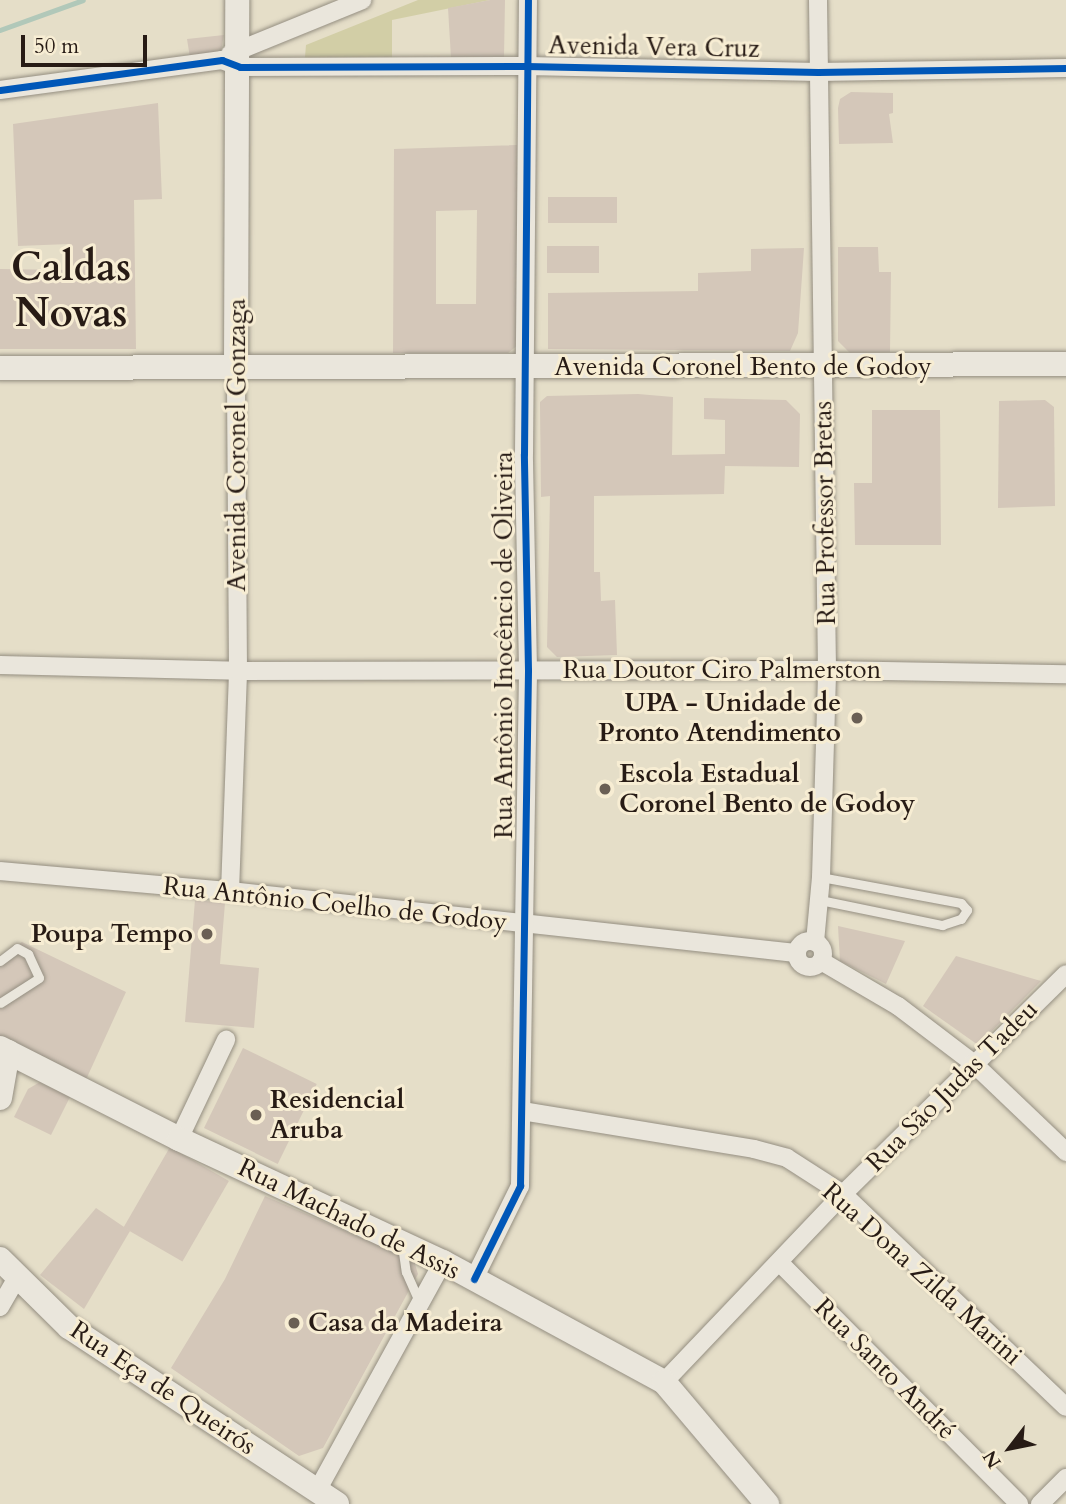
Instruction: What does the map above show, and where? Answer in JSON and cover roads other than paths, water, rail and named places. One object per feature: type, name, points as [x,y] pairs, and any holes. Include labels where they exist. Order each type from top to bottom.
[{"type":"main road","name":"Avenida Coronel Gonzaga","points":[[236,366],[234,58],[237,0]]},
{"type":"main road","name":"Avenida Coronel Bento de Godoy","points":[[0,368],[236,366],[525,369],[1066,364]]},
{"type":"main road","name":"Rua Machado de Assis","points":[[4,1050],[179,1139],[443,1262],[664,1382],[767,1504]]},
{"type":"main road","points":[[0,1098],[4,1050]]},
{"type":"main road","name":"Rua Eça de Queirós","points":[[0,1259],[69,1327],[327,1498]]},
{"type":"street","points":[[0,90],[234,58],[362,0]]},
{"type":"street","name":"Rua Antônio Inocêncio de Oliveira","points":[[474,1279],[520,1186],[528,670],[525,369],[528,0]]},
{"type":"street","name":"Rua Professor Bretas","points":[[814,942],[820,900],[827,670],[818,0]]},
{"type":"street","name":"Avenida Vera Cruz","points":[[234,58],[818,72],[1066,68]]},
{"type":"street","name":"Avenida Coronel Gonzaga","points":[[230,891],[238,671],[236,366]]},
{"type":"street","name":"Rua Doutor Ciro Palmerston","points":[[0,665],[238,671],[827,670],[1066,674]]},
{"type":"street","name":"Rua Antônio Coelho de Godoy","points":[[0,871],[230,891],[796,953],[806,967],[821,961],[898,1006],[973,1063],[1066,1152]]},
{"type":"street","points":[[796,953],[802,942],[814,942],[822,948],[821,961]]},
{"type":"street","name":"Rua São Judas Tadeu","points":[[664,1382],[781,1264],[843,1194],[1066,974]]},
{"type":"street","points":[[179,1139],[226,1040]]},
{"type":"street","name":"Rua Dona Zilda Marini","points":[[522,1111],[754,1149],[787,1158],[843,1194],[1066,1407]]},
{"type":"street","points":[[327,1498],[420,1303],[443,1262]]},
{"type":"street","name":"Rua Santo André","points":[[781,1264],[1019,1504]]},
{"type":"street","points":[[0,1307],[17,1278]]},
{"type":"street","points":[[1040,1504],[1066,1478]]},
{"type":"lane","points":[[820,900],[942,925],[961,919],[967,910],[961,902],[821,877]]},
{"type":"lane","points":[[0,961],[17,948],[28,954],[39,978],[0,1003]]},
{"type":"lane","points":[[402,1243],[406,1272],[420,1303]]},
{"type":"waterway","points":[[0,30],[83,0]]},
{"type":"place","name":"UPA - Unidade de Pronto Atendimento","points":[[857,718]]},
{"type":"place","name":"Escola Estadual Coronel Bento de Godoy","points":[[605,789]]},
{"type":"place","name":"Poupa Tempo","points":[[207,934]]},
{"type":"place","name":"Residencial Aruba","points":[[256,1115]]},
{"type":"place","name":"Casa da Madeira","points":[[294,1323]]},
{"type":"district","name":"Caldas Novas","points":[[71,291]]}]
